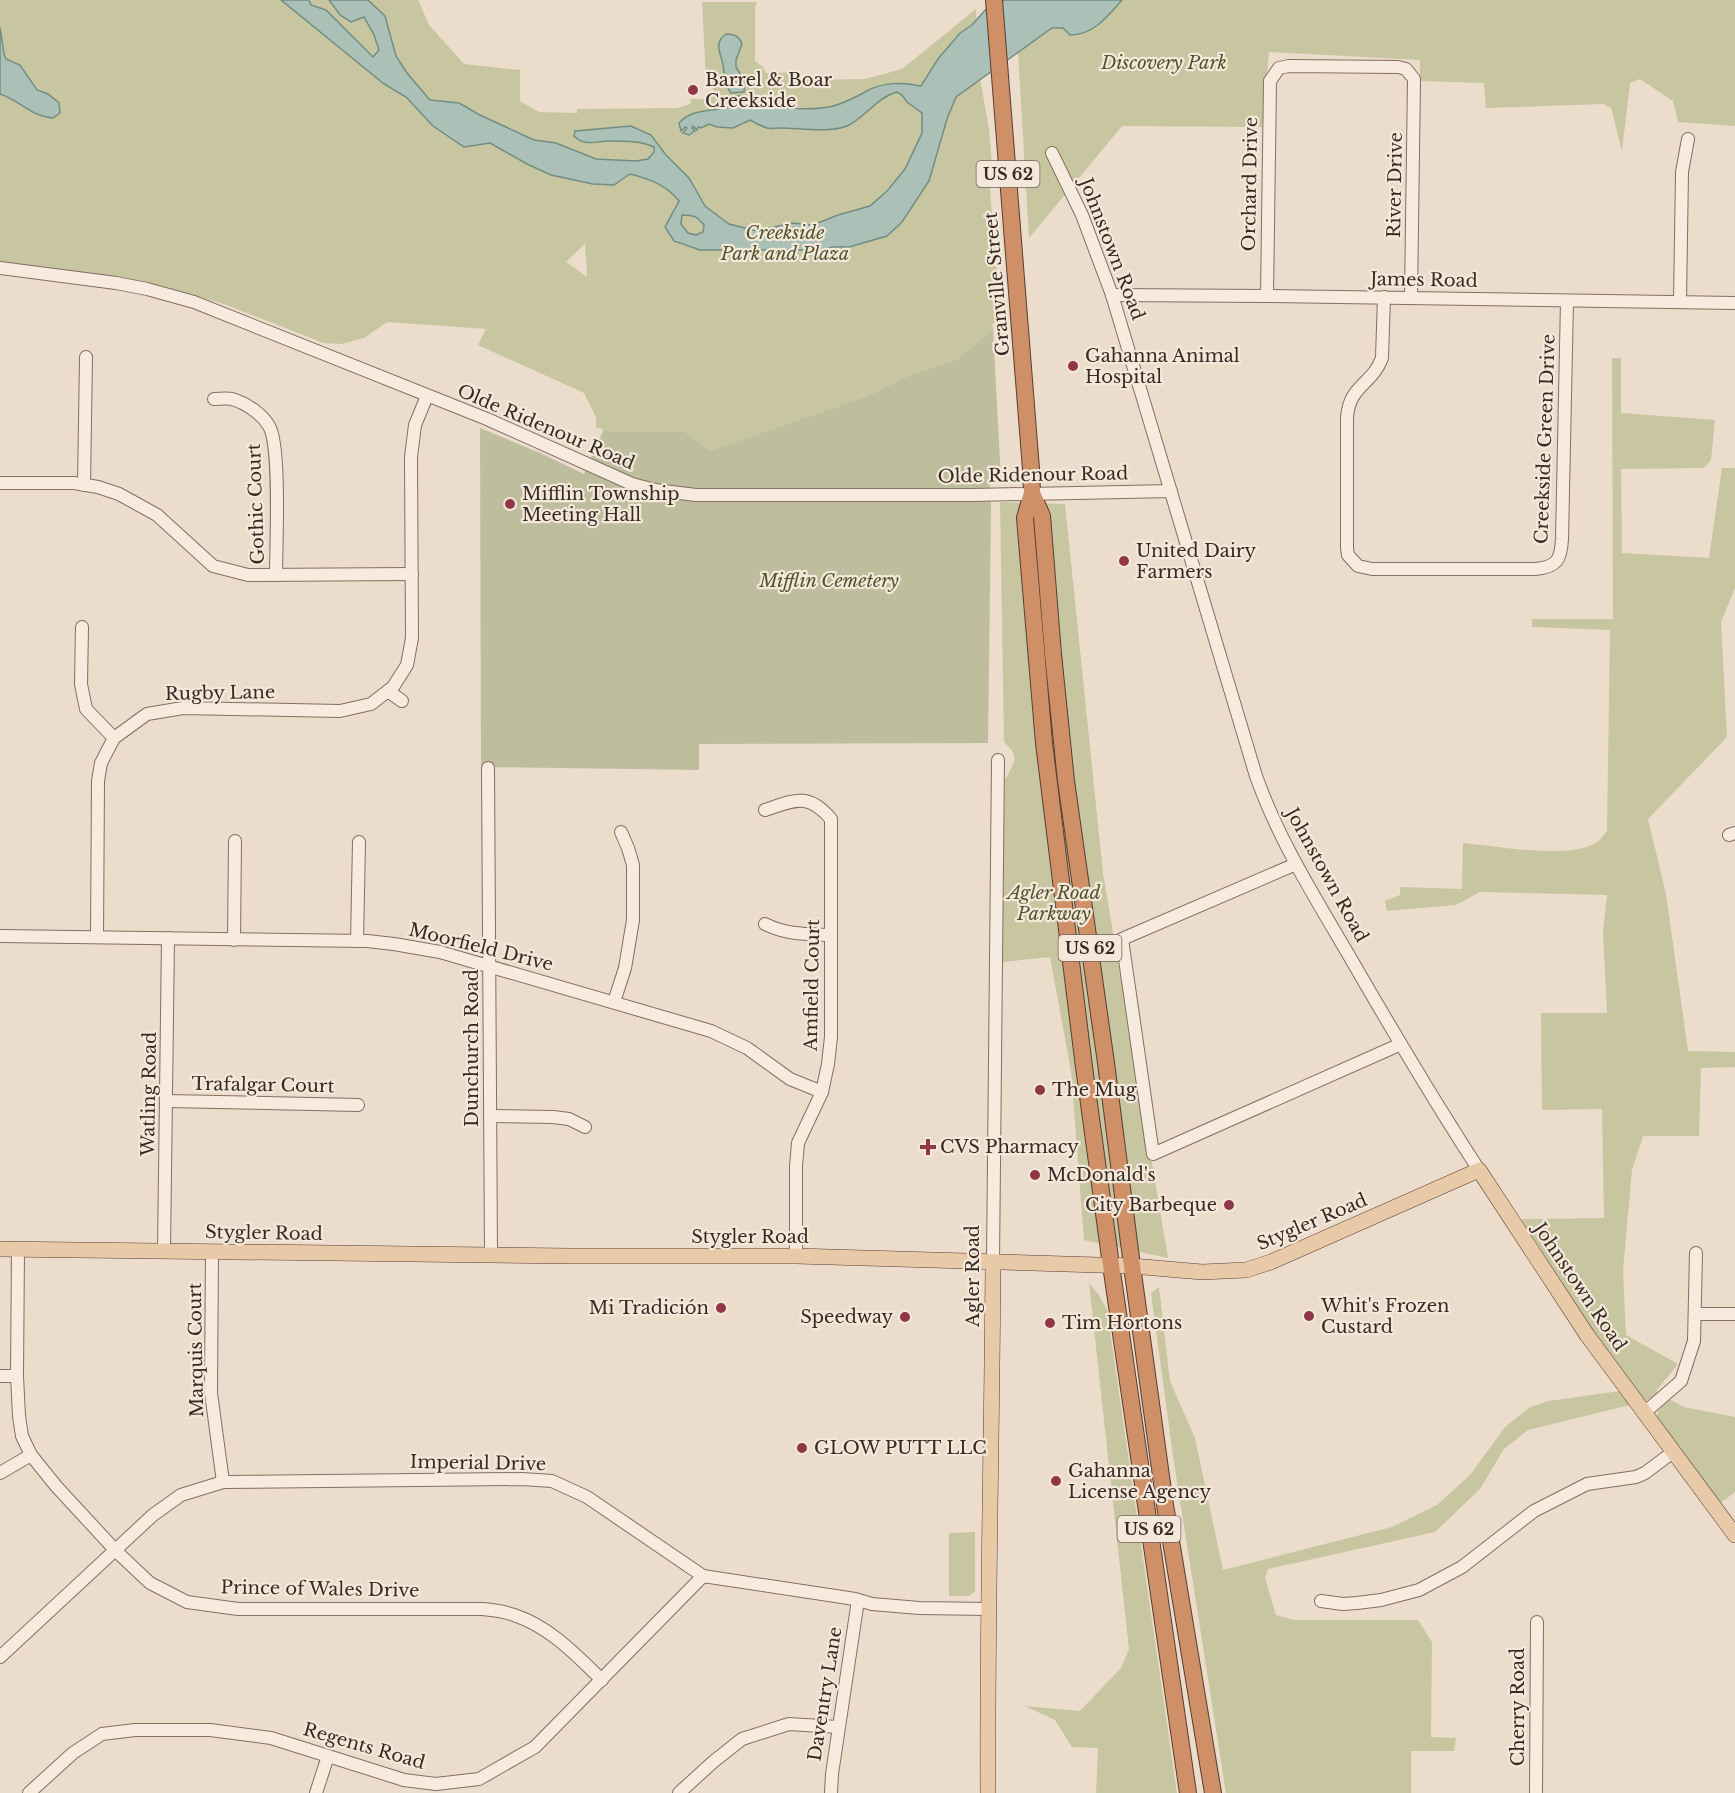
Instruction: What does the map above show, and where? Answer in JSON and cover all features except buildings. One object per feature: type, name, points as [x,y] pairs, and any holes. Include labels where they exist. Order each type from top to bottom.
[{"type":"highway","name":"Granville Street","points":[[994,0],[1032,493]]},
{"type":"highway","name":"US 62","points":[[1032,493],[1025,518],[1044,743],[1111,1265],[1188,1793]]},
{"type":"highway","name":"US 62","points":[[1032,493],[1042,516],[1066,781],[1165,1505],[1213,1793]]},
{"type":"highway","points":[[1198,1709],[1205,1793]]},
{"type":"main road","name":"Stygler Road","points":[[0,1249],[796,1256],[1111,1265],[1203,1272],[1246,1270],[1271,1262],[1479,1170]]},
{"type":"main road","name":"Johnstown Road","points":[[1479,1170],[1587,1335],[1735,1535]]},
{"type":"main road","name":"Agler Road","points":[[988,1793],[993,1262]]},
{"type":"street","name":"River Drive","points":[[1274,73],[1280,68],[1289,66],[1321,66],[1398,67],[1412,74],[1414,84],[1411,298]]},
{"type":"street","name":"Orchard Drive","points":[[1267,296],[1269,97],[1270,81],[1274,73]]},
{"type":"street","points":[[1680,302],[1682,172],[1688,139]]},
{"type":"street","name":"Johnstown Road","points":[[1052,153],[1082,215],[1112,295],[1256,776],[1273,820],[1296,864],[1437,1106],[1479,1170]]},
{"type":"street","name":"Olde Ridenour Road","points":[[0,268],[116,283],[194,302],[545,444],[632,484],[655,490],[696,495],[973,495],[1171,491]]},
{"type":"street","name":"James Road","points":[[1112,295],[1735,303]]},
{"type":"street","name":"Creekside Green Drive","points":[[1384,297],[1382,358],[1372,376],[1354,394],[1347,418],[1348,555],[1358,566],[1372,569],[1535,569],[1553,565],[1561,549],[1562,538],[1567,301]]},
{"type":"street","points":[[84,485],[86,357]]},
{"type":"street","name":"Rugby Lane","points":[[96,937],[98,781],[101,763],[114,738],[147,714],[183,708],[340,711],[371,704],[393,687],[407,665],[412,638],[411,457],[415,425],[427,396]]},
{"type":"street","name":"Gothic Court","points":[[214,399],[232,399],[248,406],[261,416],[270,428],[274,443],[275,466],[276,574]]},
{"type":"street","points":[[0,483],[84,485],[118,494],[157,515],[213,566],[248,575],[412,574]]},
{"type":"street","points":[[82,627],[81,684],[86,709],[114,738]]},
{"type":"street","points":[[388,691],[402,701]]},
{"type":"street","name":"Agler Road","points":[[993,1262],[998,760]]},
{"type":"street","name":"Dunchurch Road","points":[[488,768],[491,1255]]},
{"type":"street","name":"Amfield Court","points":[[765,810],[805,800],[820,806],[831,819],[831,1037],[822,1092],[798,1143],[796,1256]]},
{"type":"street","points":[[614,1002],[625,968],[633,920],[633,865],[621,832]]},
{"type":"street","points":[[234,940],[235,841]]},
{"type":"street","points":[[357,941],[359,842]]},
{"type":"street","points":[[1296,864],[1122,939],[1153,1154],[1401,1044]]},
{"type":"street","points":[[765,924],[780,932],[831,935]]},
{"type":"street","name":"Moorfield Drive","points":[[0,936],[357,941],[394,944],[440,952],[711,1031],[747,1048],[790,1079],[822,1092]]},
{"type":"street","name":"Watling Road","points":[[164,1251],[168,938]]},
{"type":"street","name":"Trafalgar Court","points":[[167,1101],[358,1105]]},
{"type":"street","points":[[490,1116],[552,1117],[569,1119],[585,1126]]},
{"type":"street","name":"Prince of Wales Drive","points":[[18,1249],[17,1376],[18,1416],[22,1436],[31,1455],[56,1486],[116,1551],[150,1583],[187,1602],[238,1609],[481,1609],[513,1614],[545,1628],[602,1680]]},
{"type":"street","name":"Marquis Court","points":[[212,1252],[212,1393],[223,1482]]},
{"type":"street","points":[[1644,1413],[1681,1381],[1694,1341],[1696,1253]]},
{"type":"street","points":[[1695,1314],[1735,1314]]},
{"type":"street","points":[[0,1376],[17,1376]]},
{"type":"street","points":[[1321,1601],[1357,1603],[1381,1600],[1419,1590],[1462,1567],[1534,1511],[1587,1484],[1645,1473],[1673,1452]]},
{"type":"street","points":[[0,1473],[31,1455]]},
{"type":"street","name":"Imperial Drive","points":[[0,1657],[153,1515],[181,1495],[223,1482],[522,1479],[552,1481],[587,1497],[703,1576],[872,1604],[919,1608],[988,1609]]},
{"type":"street","name":"Regents Road","points":[[29,1793],[73,1753],[102,1734],[135,1730],[210,1730],[271,1738],[404,1780],[436,1784],[479,1779],[535,1748],[703,1576]]},
{"type":"street","name":"Daventry Lane","points":[[831,1793],[838,1727],[858,1600]]},
{"type":"street","name":"Cherry Road","points":[[1536,1793],[1537,1622]]},
{"type":"street","points":[[679,1793],[742,1739],[789,1724],[838,1727]]},
{"type":"street","points":[[316,1793],[328,1756]]},
{"type":"green space","name":"Creekside Park and Plaza","points":[[0,0],[281,0],[384,84],[406,97],[433,126],[490,143],[551,175],[556,143],[534,140],[459,103],[430,100],[396,56],[385,16],[368,0],[418,0],[429,25],[464,64],[520,70],[520,101],[539,112],[577,113],[577,109],[677,108],[690,104],[691,99],[707,99],[716,93],[706,81],[702,2],[757,2],[755,7],[755,61],[763,67],[766,73],[801,72],[802,80],[865,79],[902,69],[976,9],[980,78],[989,129],[992,166],[988,167],[1001,320],[992,324],[993,329],[958,359],[912,374],[868,396],[710,452],[685,432],[603,431],[601,428],[596,428],[596,417],[584,393],[478,345],[486,329],[387,322],[364,338],[342,344],[324,343],[221,303],[163,287],[95,274],[0,262]],"holes":[[[585,244],[587,276],[566,262]]]},
{"type":"green space","points":[[309,0],[329,0],[340,15],[364,16],[375,35],[379,51],[373,58],[326,10],[310,5]]},
{"type":"green space","name":"Discovery Park","points":[[1110,0],[1735,0],[1735,126],[1678,122],[1673,101],[1640,79],[1630,83],[1622,151],[1611,108],[1603,104],[1486,108],[1484,83],[1420,81],[1420,60],[1269,52],[1262,127],[1122,126],[1029,238],[1018,52],[1052,28],[1061,28]]},
{"type":"green space","name":"Mifflin Cemetery","points":[[993,329],[1001,480],[989,480],[991,506],[988,743],[699,744],[699,770],[481,767],[480,428],[584,474],[603,431],[685,432],[710,451],[868,396],[912,374],[958,359]]},
{"type":"green space","points":[[1612,358],[1621,358],[1621,413],[1715,420],[1711,460],[1704,468],[1621,469],[1622,553],[1709,558],[1722,468],[1735,468],[1735,588],[1721,622],[1727,737],[1648,819],[1666,894],[1688,1051],[1735,1052],[1735,1067],[1701,1068],[1699,1136],[1643,1136],[1632,1170],[1623,1270],[1626,1335],[1678,1364],[1656,1391],[1660,1394],[1645,1401],[1601,1346],[1519,1219],[1604,1218],[1602,1109],[1542,1110],[1541,1013],[1607,1013],[1603,932],[1607,895],[1480,892],[1456,905],[1387,911],[1385,901],[1400,895],[1400,887],[1462,889],[1463,843],[1566,851],[1594,844],[1607,831],[1610,630],[1532,627],[1532,619],[1613,619]]},
{"type":"green space","name":"Agler Road Parkway","points":[[1000,502],[1065,504],[1103,873],[1168,1258],[1084,1240],[1071,1071],[1050,957],[1003,962],[1001,953],[1005,780],[1014,756],[1004,742]]},
{"type":"green space","points":[[1089,1283],[1107,1310],[1177,1793],[1096,1793],[1098,1748],[1072,1747],[1055,1720],[1025,1706],[1080,1711],[1121,1668],[1129,1649]]},
{"type":"green space","points":[[1159,1287],[1170,1381],[1195,1438],[1223,1570],[1392,1527],[1437,1505],[1470,1475],[1505,1427],[1530,1407],[1549,1401],[1620,1391],[1630,1405],[1528,1430],[1504,1449],[1480,1489],[1435,1532],[1268,1569],[1265,1578],[1276,1615],[1294,1620],[1418,1620],[1432,1642],[1431,1737],[1456,1738],[1454,1751],[1411,1751],[1411,1793],[1226,1793],[1173,1456],[1151,1293]]},
{"type":"green space","points":[[1669,1399],[1684,1407],[1735,1417],[1735,1492],[1719,1504],[1657,1417],[1658,1411]]},
{"type":"green space","points":[[975,1532],[975,1591],[969,1596],[949,1596],[949,1533]]},
{"type":"shaded area","points":[[281,0],[309,0],[311,5],[326,10],[373,57],[379,50],[364,17],[351,22],[340,15],[329,0],[368,0],[385,16],[396,56],[430,100],[459,103],[534,140],[556,143],[596,159],[636,161],[648,159],[654,152],[654,147],[649,145],[627,141],[591,143],[574,136],[575,131],[631,126],[651,135],[666,155],[689,178],[705,206],[729,224],[757,231],[792,223],[813,225],[870,206],[887,191],[905,169],[922,133],[922,113],[907,102],[902,95],[897,92],[883,98],[860,118],[840,128],[814,130],[769,128],[750,120],[733,128],[709,124],[698,127],[697,130],[693,126],[695,131],[689,135],[683,133],[687,128],[685,127],[681,131],[679,123],[696,113],[728,107],[731,96],[744,96],[746,101],[764,106],[825,108],[887,84],[901,83],[921,86],[938,59],[960,33],[972,25],[988,7],[1005,0],[1122,0],[1100,24],[1086,32],[1070,35],[1063,28],[1052,28],[956,97],[947,119],[929,181],[902,222],[887,236],[849,247],[821,250],[700,250],[674,241],[665,227],[679,201],[657,183],[630,174],[614,185],[593,184],[551,175],[490,143],[464,147],[433,126],[406,97],[384,84]],"holes":[[[682,215],[699,220],[704,225],[703,232],[696,235],[688,233],[681,224]]]},
{"type":"shaded area","points":[[0,27],[6,59],[20,65],[37,90],[48,94],[59,103],[60,113],[53,118],[32,112],[0,94]]},
{"type":"shaded area","points":[[726,34],[736,36],[742,44],[736,67],[745,82],[744,92],[731,93],[725,83],[719,45]]},
{"type":"place","name":"Barrel & Boar Creekside","points":[[693,90]]},
{"type":"place","name":"Gahanna Animal Hospital","points":[[1073,366]]},
{"type":"place","name":"Mifflin Township Meeting Hall","points":[[510,504]]},
{"type":"place","name":"United Dairy Farmers","points":[[1124,561]]},
{"type":"place","name":"The Mug","points":[[1040,1090]]},
{"type":"place","name":"CVS Pharmacy","points":[[928,1147]]},
{"type":"place","name":"McDonald's","points":[[1035,1175]]},
{"type":"place","name":"City Barbeque","points":[[1229,1205]]},
{"type":"place","name":"Mi Tradición","points":[[721,1308]]},
{"type":"place","name":"Whit's Frozen Custard","points":[[1309,1316]]},
{"type":"place","name":"Speedway","points":[[905,1317]]},
{"type":"place","name":"Tim Hortons","points":[[1050,1323]]},
{"type":"place","name":"GLOW PUTT LLC","points":[[802,1448]]},
{"type":"place","name":"Gahanna License Agency","points":[[1056,1481]]}]
